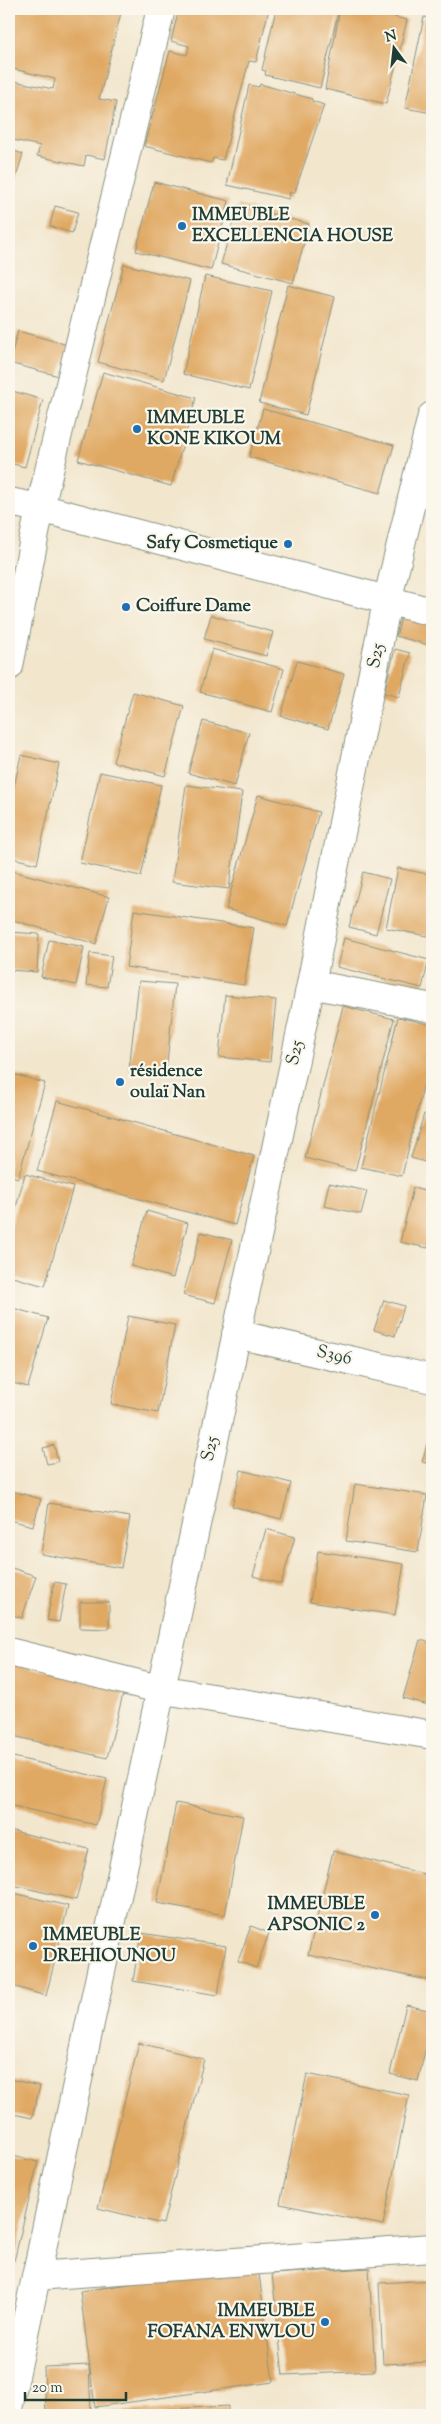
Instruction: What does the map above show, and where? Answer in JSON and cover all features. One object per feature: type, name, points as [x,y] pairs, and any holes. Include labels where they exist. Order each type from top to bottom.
[{"type":"street","points":[[9,666],[40,508],[161,9]]},
{"type":"street","name":"S25","points":[[9,2404],[311,984],[387,602],[432,416]]},
{"type":"street","points":[[9,502],[40,508],[387,602],[432,612]]},
{"type":"street","points":[[311,984],[432,1008]]},
{"type":"street","name":"S396","points":[[236,1334],[432,1379]]},
{"type":"street","points":[[9,1652],[160,1689],[432,1735]]},
{"type":"street","points":[[36,2276],[431,2240]]},
{"type":"building","points":[[9,9],[122,9],[99,99],[116,102],[105,159],[86,155],[84,166],[37,156],[40,146],[9,139],[9,80],[53,89],[55,79],[9,68]]},
{"type":"building","points":[[179,9],[269,9],[256,62],[249,61],[223,160],[213,158],[211,163],[144,146],[170,51],[187,55],[189,46],[171,41]]},
{"type":"building","points":[[276,9],[339,9],[320,88],[265,75],[266,71],[262,70]]},
{"type":"building","points":[[340,9],[395,11],[394,17],[407,20],[386,104],[325,89]]},
{"type":"building","points":[[424,17],[432,18],[432,113],[405,108]]},
{"type":"building","points":[[260,84],[312,99],[312,101],[324,105],[294,194],[290,192],[289,199],[227,185],[249,85],[259,87]]},
{"type":"building","points":[[9,142],[12,143],[11,150],[23,154],[9,201]]},
{"type":"building","name":"IMMEUBLE EXCELLENCIA HOUSE","points":[[154,182],[229,201],[211,270],[136,251]]},
{"type":"building","points":[[238,205],[309,224],[293,283],[221,264]]},
{"type":"building","points":[[55,206],[78,212],[72,233],[50,226]]},
{"type":"building","points":[[124,264],[190,281],[164,380],[98,362]]},
{"type":"building","points":[[205,276],[272,291],[249,390],[183,374]]},
{"type":"building","points":[[288,285],[335,297],[306,415],[259,403]]},
{"type":"building","points":[[18,331],[68,345],[59,376],[9,363]]},
{"type":"building","name":"IMMEUBLE KONE KIKOUM","points":[[103,372],[196,398],[171,486],[78,460]]},
{"type":"building","points":[[9,390],[43,400],[25,467],[9,463]]},
{"type":"building","points":[[263,409],[394,445],[380,493],[249,457]]},
{"type":"building","points":[[402,614],[432,622],[432,646],[396,636]]},
{"type":"building","points":[[211,615],[273,632],[266,656],[204,639]]},
{"type":"building","points":[[212,649],[284,669],[272,712],[200,692]]},
{"type":"building","points":[[395,649],[410,653],[399,697],[384,693]]},
{"type":"building","points":[[297,661],[344,674],[328,729],[281,716]]},
{"type":"building","points":[[133,692],[184,706],[165,776],[113,762]]},
{"type":"building","points":[[203,721],[249,733],[235,786],[188,773]]},
{"type":"building","points":[[21,755],[59,764],[37,864],[9,857],[9,810]]},
{"type":"building","points":[[100,772],[161,785],[141,876],[80,863]]},
{"type":"building","points":[[186,785],[242,792],[229,889],[172,882]]},
{"type":"building","points":[[258,795],[319,812],[287,926],[226,909]]},
{"type":"building","points":[[398,868],[432,875],[432,937],[386,928]]},
{"type":"building","points":[[9,870],[109,897],[96,944],[9,919]]},
{"type":"building","points":[[363,872],[390,879],[376,934],[349,927]]},
{"type":"building","points":[[134,910],[254,928],[244,985],[126,967]]},
{"type":"building","points":[[9,932],[39,934],[37,972],[9,970]]},
{"type":"building","points":[[344,938],[429,960],[422,988],[337,967]]},
{"type":"building","points":[[49,940],[84,947],[76,985],[41,977]]},
{"type":"building","points":[[90,953],[112,956],[107,987],[86,985]]},
{"type":"building","points":[[139,981],[175,984],[166,1073],[129,1070]]},
{"type":"building","points":[[225,995],[276,1000],[270,1062],[219,1057]]},
{"type":"building","points":[[343,1006],[394,1019],[355,1171],[305,1158]]},
{"type":"building","points":[[398,1017],[432,1025],[432,1049],[402,1176],[361,1167]]},
{"type":"building","points":[[9,1073],[45,1083],[18,1178],[9,1175]]},
{"type":"building","points":[[57,1101],[254,1156],[235,1225],[37,1171]]},
{"type":"building","points":[[424,1114],[432,1117],[432,1164],[411,1158]]},
{"type":"building","points":[[25,1174],[73,1187],[45,1286],[9,1276],[9,1233]]},
{"type":"building","points":[[329,1183],[367,1191],[361,1214],[324,1206]]},
{"type":"building","points":[[413,1188],[432,1193],[432,1239],[430,1238],[428,1248],[400,1242]]},
{"type":"building","points":[[147,1211],[188,1223],[173,1278],[131,1266]]},
{"type":"building","points":[[201,1232],[232,1240],[215,1303],[183,1295]]},
{"type":"building","points":[[384,1300],[404,1306],[395,1336],[374,1330]]},
{"type":"building","points":[[9,1307],[48,1318],[28,1387],[9,1382]]},
{"type":"building","points":[[128,1316],[175,1325],[158,1413],[111,1404]]},
{"type":"building","points":[[432,1426],[432,1464],[422,1462]]},
{"type":"building","points":[[54,1445],[58,1462],[47,1464],[43,1448]]},
{"type":"building","points":[[241,1470],[291,1483],[281,1519],[232,1506]]},
{"type":"building","points":[[355,1484],[427,1495],[418,1552],[346,1541]]},
{"type":"building","points":[[9,1490],[41,1499],[33,1526],[9,1520]]},
{"type":"building","points":[[49,1503],[130,1517],[121,1568],[41,1554]]},
{"type":"building","points":[[266,1529],[295,1537],[281,1584],[253,1576]]},
{"type":"building","points":[[318,1551],[404,1564],[395,1615],[310,1602]]},
{"type":"building","points":[[9,1567],[36,1576],[22,1618],[9,1614]]},
{"type":"building","points":[[54,1582],[66,1584],[59,1622],[47,1620]]},
{"type":"building","points":[[80,1602],[109,1602],[109,1629],[80,1628]]},
{"type":"building","points":[[420,1640],[432,1643],[432,1706],[403,1698]]},
{"type":"building","points":[[9,1662],[124,1690],[107,1758],[9,1735]]},
{"type":"building","points":[[9,1756],[107,1779],[96,1825],[9,1805]]},
{"type":"building","points":[[176,1803],[243,1816],[225,1915],[157,1903]]},
{"type":"building","points":[[9,1830],[89,1849],[76,1900],[9,1884]]},
{"type":"building","name":"IMMEUBLE APSONIC 2","points":[[333,1851],[432,1876],[432,1981],[308,1955]]},
{"type":"building","name":"IMMEUBLE DREHIOUNOU","points":[[9,1892],[68,1906],[46,1996],[9,1985]]},
{"type":"building","points":[[251,1926],[269,1933],[256,1968],[238,1961]]},
{"type":"building","points":[[141,1933],[226,1946],[218,1995],[133,1981]]},
{"type":"building","points":[[406,2005],[432,2011],[432,2021],[418,2081],[390,2074]]},
{"type":"building","points":[[139,2043],[204,2059],[163,2224],[98,2208]]},
{"type":"building","points":[[307,2074],[409,2095],[383,2225],[280,2204]]},
{"type":"building","points":[[9,2079],[40,2086],[32,2118],[9,2113]]},
{"type":"building","points":[[9,2155],[38,2162],[14,2261],[9,2260]]},
{"type":"building","points":[[258,2266],[273,2382],[95,2407],[80,2291]]},
{"type":"building","name":"IMMEUBLE FOFANA ENWLOU","points":[[369,2268],[375,2371],[283,2375],[272,2274]]},
{"type":"building","points":[[432,2280],[432,2362],[383,2364],[379,2283]]},
{"type":"building","points":[[89,2365],[91,2413],[228,2406],[228,2415],[46,2415],[44,2367]]},
{"type":"place","name":"IMMEUBLE EXCELLENCIA HOUSE","points":[[182,226]]},
{"type":"place","name":"IMMEUBLE KONE KIKOUM","points":[[137,429]]},
{"type":"place","name":"Safy Cosmetique","points":[[288,544]]},
{"type":"place","name":"Coiffure Dame","points":[[126,607]]},
{"type":"place","name":"résidence oulaï Nan","points":[[120,1082]]},
{"type":"place","name":"IMMEUBLE APSONIC 2","points":[[375,1915]]},
{"type":"place","name":"IMMEUBLE DREHIOUNOU","points":[[33,1946]]},
{"type":"place","name":"IMMEUBLE FOFANA ENWLOU","points":[[325,2322]]}]
